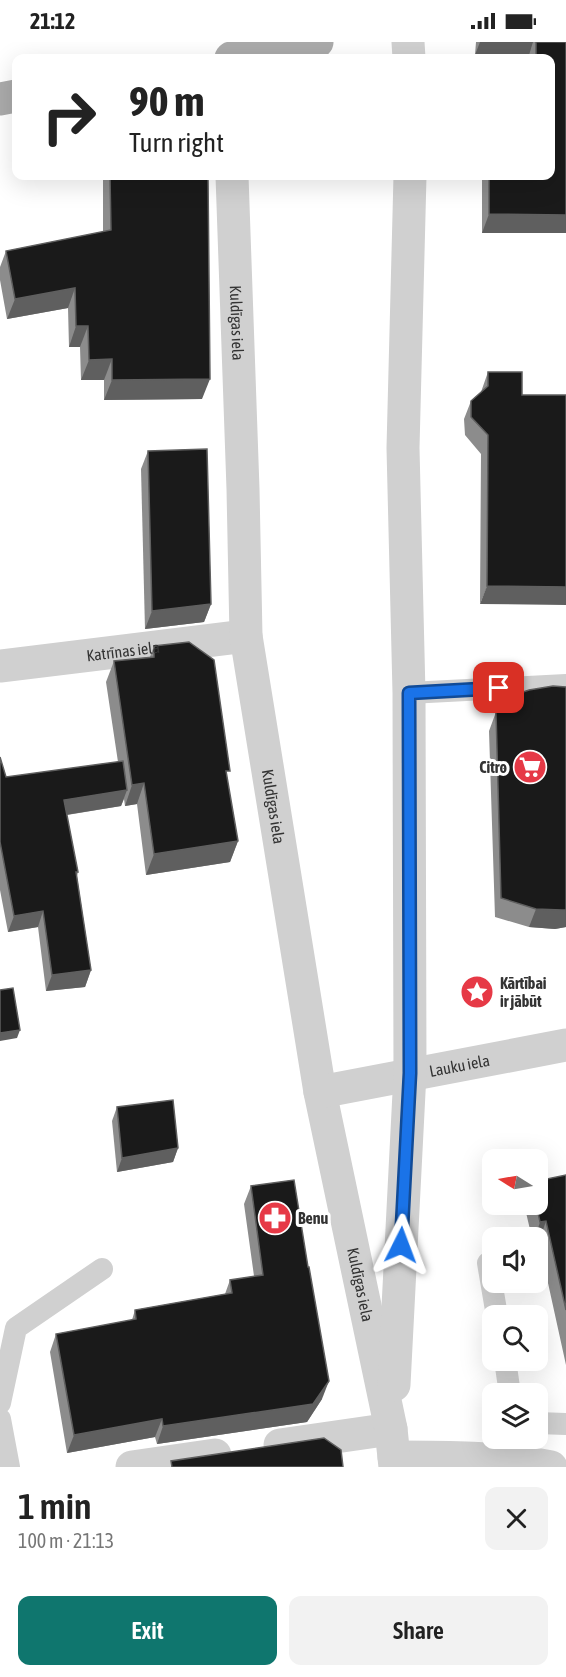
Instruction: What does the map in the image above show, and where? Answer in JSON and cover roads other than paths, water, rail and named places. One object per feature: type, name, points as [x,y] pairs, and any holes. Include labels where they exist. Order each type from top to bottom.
[{"type":"main road","points":[[252,54],[317,42]]},
{"type":"street","name":"Kuldīgas iela","points":[[232,180],[246,636],[320,1092],[394,1451]]},
{"type":"street","name":"Kuldīgas iela","points":[[394,1451],[410,1073],[409,693],[403,448],[410,180]]},
{"type":"street","name":"Katrīnas iela","points":[[0,666],[246,636]]},
{"type":"street","name":"Lauku iela","points":[[320,1092],[566,1045]]},
{"type":"street","points":[[132,1467],[394,1451],[446,1456],[530,1456]]},
{"type":"lane","points":[[409,693],[566,685]]},
{"type":"lane","points":[[0,1403],[16,1328],[102,1269]]},
{"type":"lane","points":[[0,1419],[9,1467]]},
{"type":"lane","points":[[548,1423],[566,1424]]},
{"type":"place","name":"Citro","points":[[530,767]]},
{"type":"place","name":"Kārtībai ir jābūt","points":[[477,992]]},
{"type":"place","name":"Benu","points":[[275,1218]]}]
